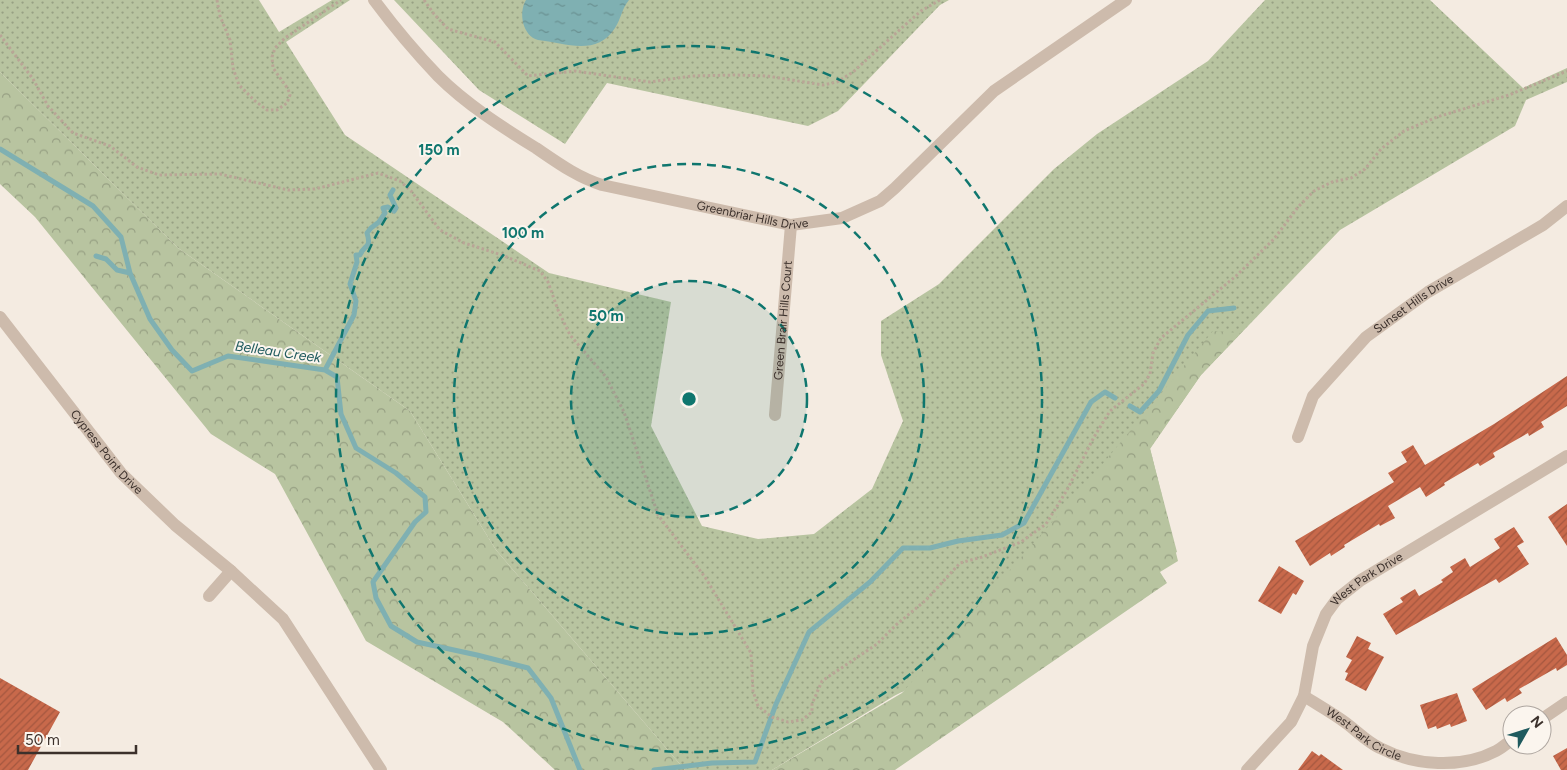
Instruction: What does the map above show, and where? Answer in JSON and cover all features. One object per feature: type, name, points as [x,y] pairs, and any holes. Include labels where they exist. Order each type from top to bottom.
[{"type":"street","name":"Greenbriar Hills Drive","points":[[374,0],[398,32],[438,76],[462,97],[506,130],[583,179],[791,225],[842,218],[880,201],[994,91],[1126,0]]},
{"type":"street","name":"Sunset Hills Drive","points":[[1298,437],[1313,396],[1366,337],[1428,292],[1543,225],[1567,206]]},
{"type":"street","name":"Green Brair Hills Court","points":[[775,415],[791,225]]},
{"type":"street","name":"Cypress Point Drive","points":[[0,317],[121,473],[175,525],[231,571],[283,619],[321,675],[380,770]]},
{"type":"street","name":"West Park Drive","points":[[1247,770],[1291,722],[1304,696],[1313,646],[1317,635],[1326,614],[1342,594],[1361,580],[1567,456]]},
{"type":"street","points":[[209,596],[231,571]]},
{"type":"street","name":"West Park Circle","points":[[1304,696],[1346,723],[1366,740],[1395,755],[1417,761],[1439,763],[1472,760],[1502,747]]},
{"type":"street","points":[[1552,712],[1567,702]]},
{"type":"path","points":[[217,0],[220,16],[230,40],[233,68],[239,85],[254,101],[267,110],[277,110],[287,103],[290,95],[288,88],[273,68],[272,57],[275,48],[285,38],[341,0]]},
{"type":"path","points":[[424,0],[448,29],[495,42],[528,76],[575,71],[650,82],[692,76],[736,75],[767,76],[823,85],[837,82],[854,72],[921,11],[940,0]]},
{"type":"path","points":[[0,35],[33,79],[48,106],[73,133],[110,146],[137,167],[159,175],[220,174],[288,190],[315,189],[378,173],[400,181],[411,191],[440,230],[464,243],[540,270],[548,282],[570,335],[606,377],[624,412],[658,515],[705,578],[751,653],[752,691],[758,706],[772,717],[788,722],[802,720],[812,712],[812,704],[822,681],[877,644],[926,600],[960,563],[1021,542],[1046,524],[1110,412],[1144,384],[1150,374],[1153,353],[1161,338],[1236,276],[1274,239],[1298,207],[1314,192],[1332,182],[1351,178],[1365,169],[1381,149],[1404,131],[1437,117],[1509,95],[1567,71]]},
{"type":"green space","points":[[0,0],[259,0],[279,32],[332,0],[350,0],[286,42],[345,135],[549,273],[671,302],[651,426],[702,526],[758,539],[814,534],[872,489],[903,421],[881,355],[881,321],[939,284],[1054,169],[1097,134],[1208,61],[1265,0],[1430,0],[1523,88],[1567,68],[1567,82],[1526,100],[1515,126],[1340,230],[1201,375],[1150,449],[1177,552],[894,696],[772,770],[685,770],[496,550],[410,411],[178,248],[0,72]]},
{"type":"green space","points":[[394,0],[949,0],[940,5],[838,111],[808,126],[607,83],[565,144],[479,90]]},
{"type":"green space","points":[[0,72],[178,248],[410,411],[496,550],[685,770],[555,770],[503,722],[366,641],[275,474],[211,434],[35,217],[0,184]]},
{"type":"green space","points":[[1213,331],[1241,333],[1201,375],[1150,448],[1178,561],[1160,572],[1167,583],[895,770],[772,770],[902,693],[1096,472]]},
{"type":"water","points":[[526,0],[629,0],[617,25],[608,37],[599,43],[580,46],[533,38],[523,23],[522,11]]},
{"type":"building","points":[[1567,376],[1567,406],[1541,422],[1544,427],[1529,436],[1528,433],[1493,453],[1495,457],[1480,466],[1478,463],[1444,483],[1445,485],[1426,497],[1420,487],[1388,506],[1395,518],[1380,526],[1379,524],[1344,545],[1345,547],[1331,556],[1330,553],[1310,566],[1295,541],[1394,482],[1388,473],[1407,462],[1401,452],[1413,445],[1425,465],[1494,424]]},
{"type":"building","points":[[1567,504],[1567,546],[1548,517]]},
{"type":"building","points":[[1514,527],[1524,542],[1517,546],[1529,564],[1499,583],[1496,579],[1396,635],[1383,614],[1403,602],[1400,598],[1415,589],[1419,596],[1443,582],[1441,580],[1453,572],[1450,567],[1465,558],[1470,567],[1500,548],[1494,539]]},
{"type":"building","points":[[1279,566],[1304,581],[1296,595],[1293,593],[1281,614],[1258,601]]},
{"type":"building","points":[[1357,636],[1371,643],[1368,649],[1384,657],[1366,691],[1345,680],[1348,673],[1345,672],[1352,660],[1346,657]]},
{"type":"building","points":[[1556,637],[1567,655],[1567,665],[1557,671],[1556,668],[1519,689],[1522,693],[1507,702],[1505,698],[1486,710],[1472,689]]},
{"type":"building","points":[[0,678],[60,712],[28,770],[0,770]]},
{"type":"building","points":[[1457,693],[1467,721],[1451,727],[1450,724],[1437,729],[1436,726],[1428,729],[1420,705]]},
{"type":"building","points":[[1567,748],[1567,770],[1561,770],[1553,756]]},
{"type":"building","points":[[1312,751],[1319,756],[1321,754],[1343,770],[1298,770]]},
{"type":"waterway","name":"Belleau Creek","points":[[0,149],[93,206],[121,237],[130,273],[150,319],[172,350],[192,371],[228,356],[325,370],[337,377],[341,414],[356,448],[396,473],[425,497],[426,512],[415,522],[373,582],[376,598],[391,626],[417,642],[528,668],[551,698],[580,770]]},
{"type":"waterway","points":[[325,370],[354,315],[356,301],[350,284],[357,262],[356,255],[360,255],[368,244],[367,233],[379,222],[385,213],[383,208],[388,207],[394,211],[396,208],[390,195],[393,190]]},
{"type":"waterway","points":[[96,256],[106,259],[117,270],[130,273]]},
{"type":"waterway","points":[[1130,406],[1140,412],[1159,391],[1188,335],[1208,311],[1234,308]]},
{"type":"waterway","points":[[654,770],[712,763],[755,762],[776,704],[809,632],[870,582],[903,548],[930,548],[958,541],[1002,535],[1024,523],[1091,402],[1105,392],[1115,398]]}]
